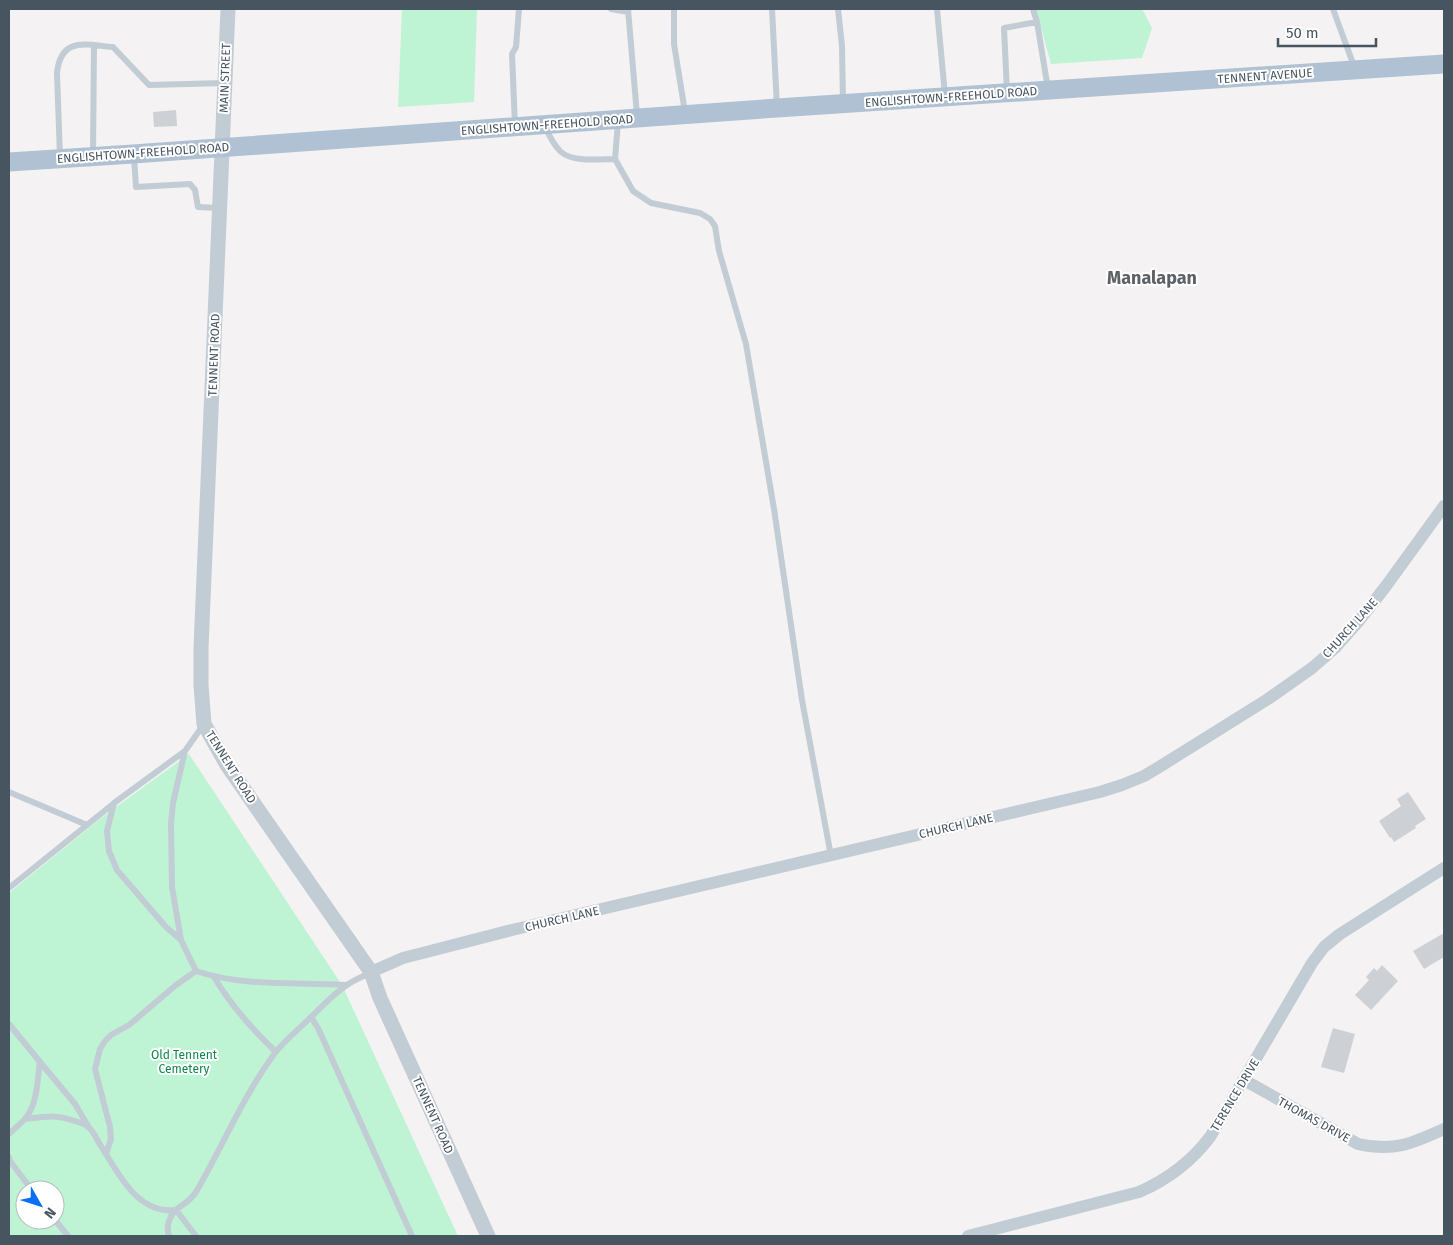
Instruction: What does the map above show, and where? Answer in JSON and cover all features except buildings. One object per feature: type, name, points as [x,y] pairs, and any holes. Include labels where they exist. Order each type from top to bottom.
[{"type":"main road","name":"TENNENT AVENUE","points":[[1085,88],[1444,64]]},
{"type":"main road","name":"ENGLISHTOWN-FREEHOLD ROAD","points":[[9,162],[1085,88]]},
{"type":"street","name":"MAIN STREET","points":[[222,148],[228,9]]},
{"type":"street","name":"TENNENT ROAD","points":[[222,148],[201,648],[204,724],[227,765],[371,972],[380,998],[488,1236]]},
{"type":"street","name":"CHURCH LANE","points":[[371,972],[403,958],[521,928],[1100,792],[1144,776],[1268,699],[1312,668],[1335,648],[1386,586],[1444,506]]},
{"type":"street","name":"TERENCE DRIVE","points":[[968,1236],[1140,1192],[1164,1180],[1183,1167],[1210,1137],[1312,963],[1324,947],[1340,934],[1444,868]]},
{"type":"street","name":"THOMAS DRIVE","points":[[1244,1080],[1358,1144],[1375,1148],[1406,1145],[1444,1129]]},
{"type":"lane","points":[[515,127],[512,54],[516,48],[519,9]]},
{"type":"lane","points":[[611,9],[628,10],[637,119]]},
{"type":"lane","points":[[674,9],[674,44],[686,115]]},
{"type":"lane","points":[[772,9],[777,108]]},
{"type":"lane","points":[[838,9],[842,46],[844,104]]},
{"type":"lane","points":[[937,9],[945,98]]},
{"type":"lane","points":[[1033,9],[1037,22],[1048,90]]},
{"type":"lane","points":[[1333,9],[1355,70]]},
{"type":"lane","points":[[1007,94],[1004,28],[1037,22]]},
{"type":"lane","points":[[60,159],[57,73],[58,62],[69,47],[77,44],[113,47],[150,85],[224,83]]},
{"type":"lane","points":[[94,46],[94,156]]},
{"type":"lane","points":[[618,120],[616,159],[633,191],[651,203],[700,213],[710,219],[715,226],[722,260],[746,344],[774,509],[802,700],[831,856]]},
{"type":"lane","points":[[544,125],[553,143],[561,153],[579,159],[616,159]]},
{"type":"lane","points":[[133,154],[136,187],[190,184],[195,190],[198,207],[220,208]]},
{"type":"lane","points":[[9,888],[114,803],[185,751],[204,724]]},
{"type":"lane","points":[[185,751],[173,803],[172,887],[181,940],[196,970],[214,977],[281,983],[347,985]]},
{"type":"lane","points":[[9,792],[87,825]]},
{"type":"lane","points":[[114,803],[106,831],[111,858],[118,870],[166,927],[181,940]]},
{"type":"lane","points":[[106,1154],[111,1139],[110,1127],[95,1069],[100,1049],[110,1035],[129,1025],[196,970]]},
{"type":"lane","points":[[9,1024],[75,1104],[130,1191],[147,1204],[156,1208],[168,1211],[176,1210],[182,1207],[194,1195],[210,1168],[240,1108],[276,1052],[347,985],[371,972]]},
{"type":"lane","points":[[214,977],[224,993],[276,1052]]},
{"type":"lane","points":[[311,1017],[318,1028],[412,1236]]},
{"type":"lane","points":[[9,1134],[25,1119],[33,1104],[40,1062]]},
{"type":"lane","points":[[25,1119],[49,1115],[64,1117],[88,1126]]},
{"type":"lane","points":[[9,1162],[24,1180]]},
{"type":"lane","points":[[170,1236],[167,1228],[176,1210]]},
{"type":"lane","points":[[176,1210],[196,1236]]},
{"type":"green space","points":[[402,9],[477,9],[474,102],[398,107]]},
{"type":"green space","points":[[1036,9],[1142,9],[1152,28],[1142,58],[1051,64]]},
{"type":"green space","name":"Old Tennent Cemetery","points":[[189,754],[342,985],[458,1236],[9,1236],[9,893],[101,818]]},
{"type":"district","name":"Manalapan","points":[[1152,278]]}]
